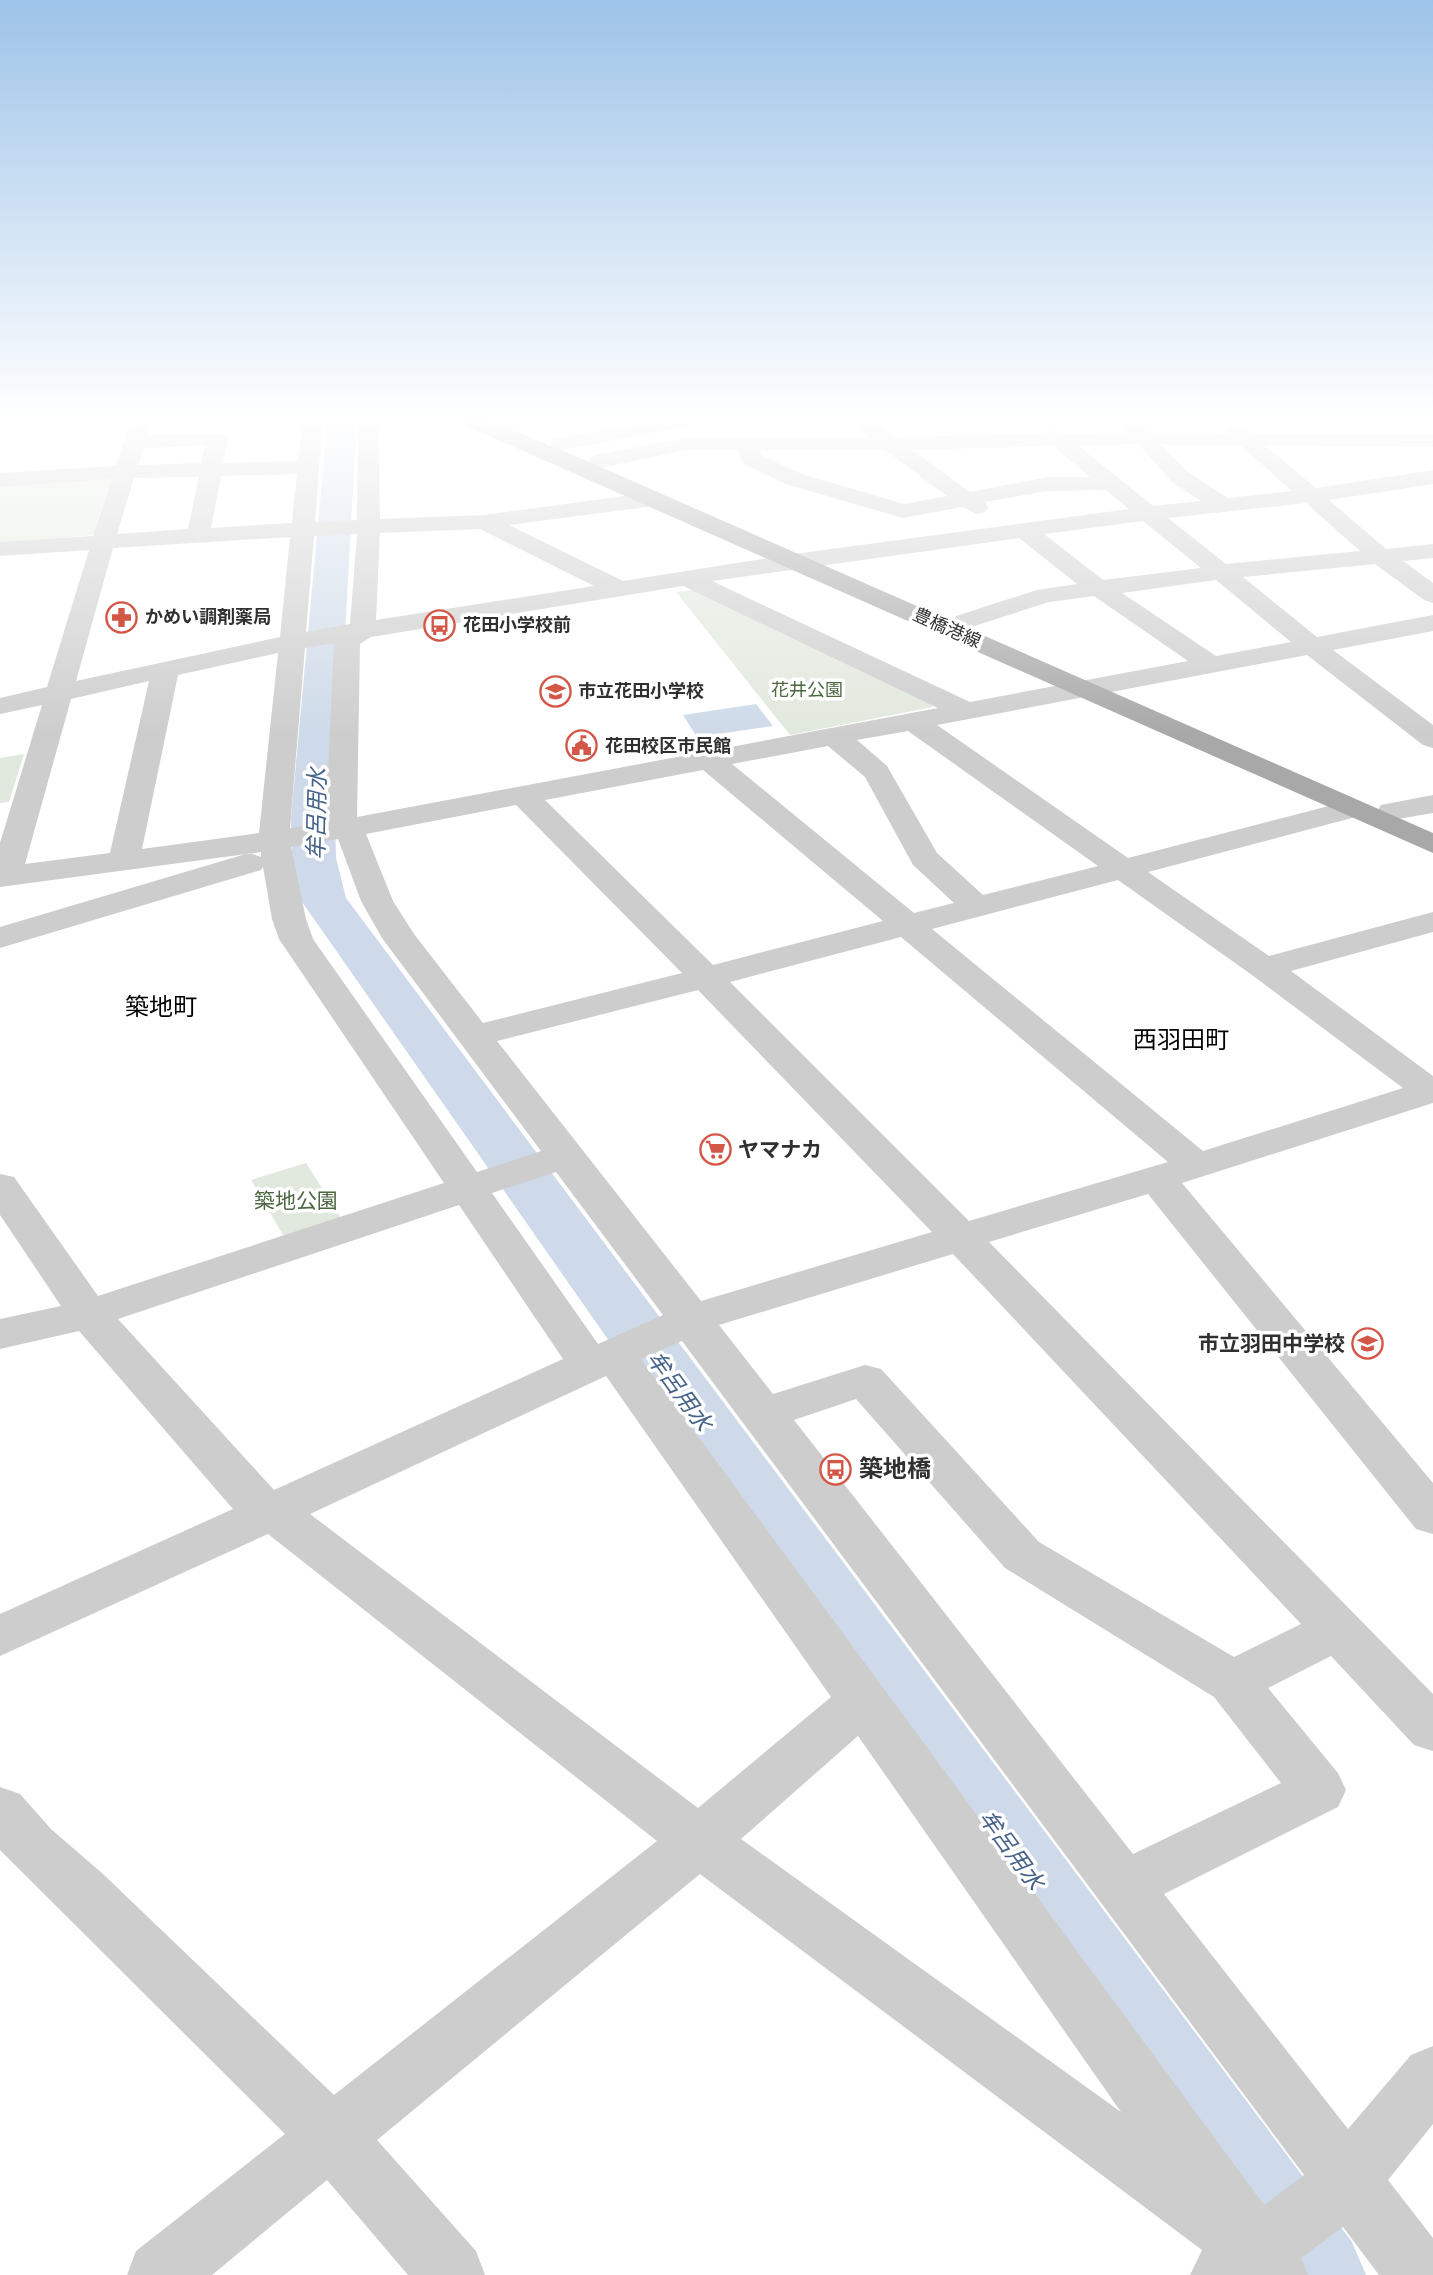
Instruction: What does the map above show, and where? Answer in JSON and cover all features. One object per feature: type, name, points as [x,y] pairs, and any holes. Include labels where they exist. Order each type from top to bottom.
[{"type":"main road","name":"豊橋港線","points":[[706,522],[1433,844]]},
{"type":"main road","name":"豊橋港線","points":[[741,522],[1114,683],[1433,828]]},
{"type":"street","points":[[110,522],[3,877],[305,838],[1433,623]]},
{"type":"street","points":[[198,536],[201,522]]},
{"type":"street","points":[[0,938],[305,838],[341,816],[347,641],[353,631],[333,522]]},
{"type":"street","points":[[337,522],[304,640],[305,838],[296,939],[516,1172],[635,1345],[864,1700],[1280,2239]]},
{"type":"street","points":[[0,549],[335,528],[480,522]]},
{"type":"street","points":[[484,522],[622,590]]},
{"type":"street","points":[[1003,522],[1210,664]]},
{"type":"street","points":[[0,706],[353,631],[794,561],[1081,522]]},
{"type":"street","points":[[1160,522],[1312,646],[1433,739]]},
{"type":"street","points":[[1341,522],[1380,556],[1433,595]]},
{"type":"street","points":[[965,621],[1046,595],[1098,587],[1433,551]]},
{"type":"street","points":[[687,579],[966,711]]},
{"type":"street","points":[[124,861],[165,671]]},
{"type":"street","points":[[914,722],[1264,968],[1432,1091]]},
{"type":"street","points":[[834,736],[877,772],[924,858],[977,907]]},
{"type":"street","points":[[709,760],[1197,1166]]},
{"type":"street","points":[[524,796],[964,1238],[1433,1729]]},
{"type":"street","points":[[1392,811],[1433,804]]},
{"type":"street","points":[[474,1036],[708,978],[1352,808]]},
{"type":"street","points":[[305,838],[377,901],[388,920],[474,1036],[516,1172],[635,1345],[763,1414],[1125,1886],[1280,2239]]},
{"type":"street","points":[[1264,968],[1433,922]]},
{"type":"street","points":[[0,1636],[635,1345],[1432,1091]]},
{"type":"street","points":[[1,1332],[89,1314],[516,1172]]},
{"type":"street","points":[[1156,1178],[1433,1516]]},
{"type":"street","points":[[0,1186],[89,1314],[253,1500],[699,1841],[1280,2239],[1420,2275]]},
{"type":"street","points":[[763,1414],[865,1380],[1022,1555],[1232,1682],[1319,1790],[1125,1886]]},
{"type":"street","points":[[1232,1682],[1338,1629]]},
{"type":"street","points":[[160,2275],[699,1841],[864,1700]]},
{"type":"street","points":[[0,1811],[31,1846],[83,1892],[331,2136],[452,2275]]},
{"type":"street","points":[[1280,2239],[1433,2076]]},
{"type":"green space","points":[[0,522],[97,522],[93,535],[0,543]]},
{"type":"green space","name":"花井公園","points":[[694,590],[931,703],[933,707],[790,735],[676,592]]},
{"type":"green space","points":[[24,754],[9,802],[0,803],[0,758]]},
{"type":"green space","name":"築地公園","points":[[306,1163],[343,1221],[286,1240],[251,1180]]},
{"type":"water","points":[[756,704],[773,726],[697,737],[683,715]]},
{"type":"waterway","name":"牟呂用水","points":[[335,522],[313,817],[314,858],[323,899],[1319,2275]]},
{"type":"place","name":"かめい調剤薬局","points":[[122,617]]},
{"type":"place","name":"花田小学校前","points":[[440,625]]},
{"type":"place","name":"市立花田小学校","points":[[555,691]]},
{"type":"place","name":"花田校区市民館","points":[[582,746]]},
{"type":"place","name":"ヤマナカ","points":[[715,1150]]},
{"type":"place","name":"市立羽田中学校","points":[[1368,1344]]},
{"type":"place","name":"築地橋","points":[[836,1469]]},
{"type":"district","name":"築地町","points":[[161,1007]]},
{"type":"district","name":"西羽田町","points":[[1181,1040]]}]
